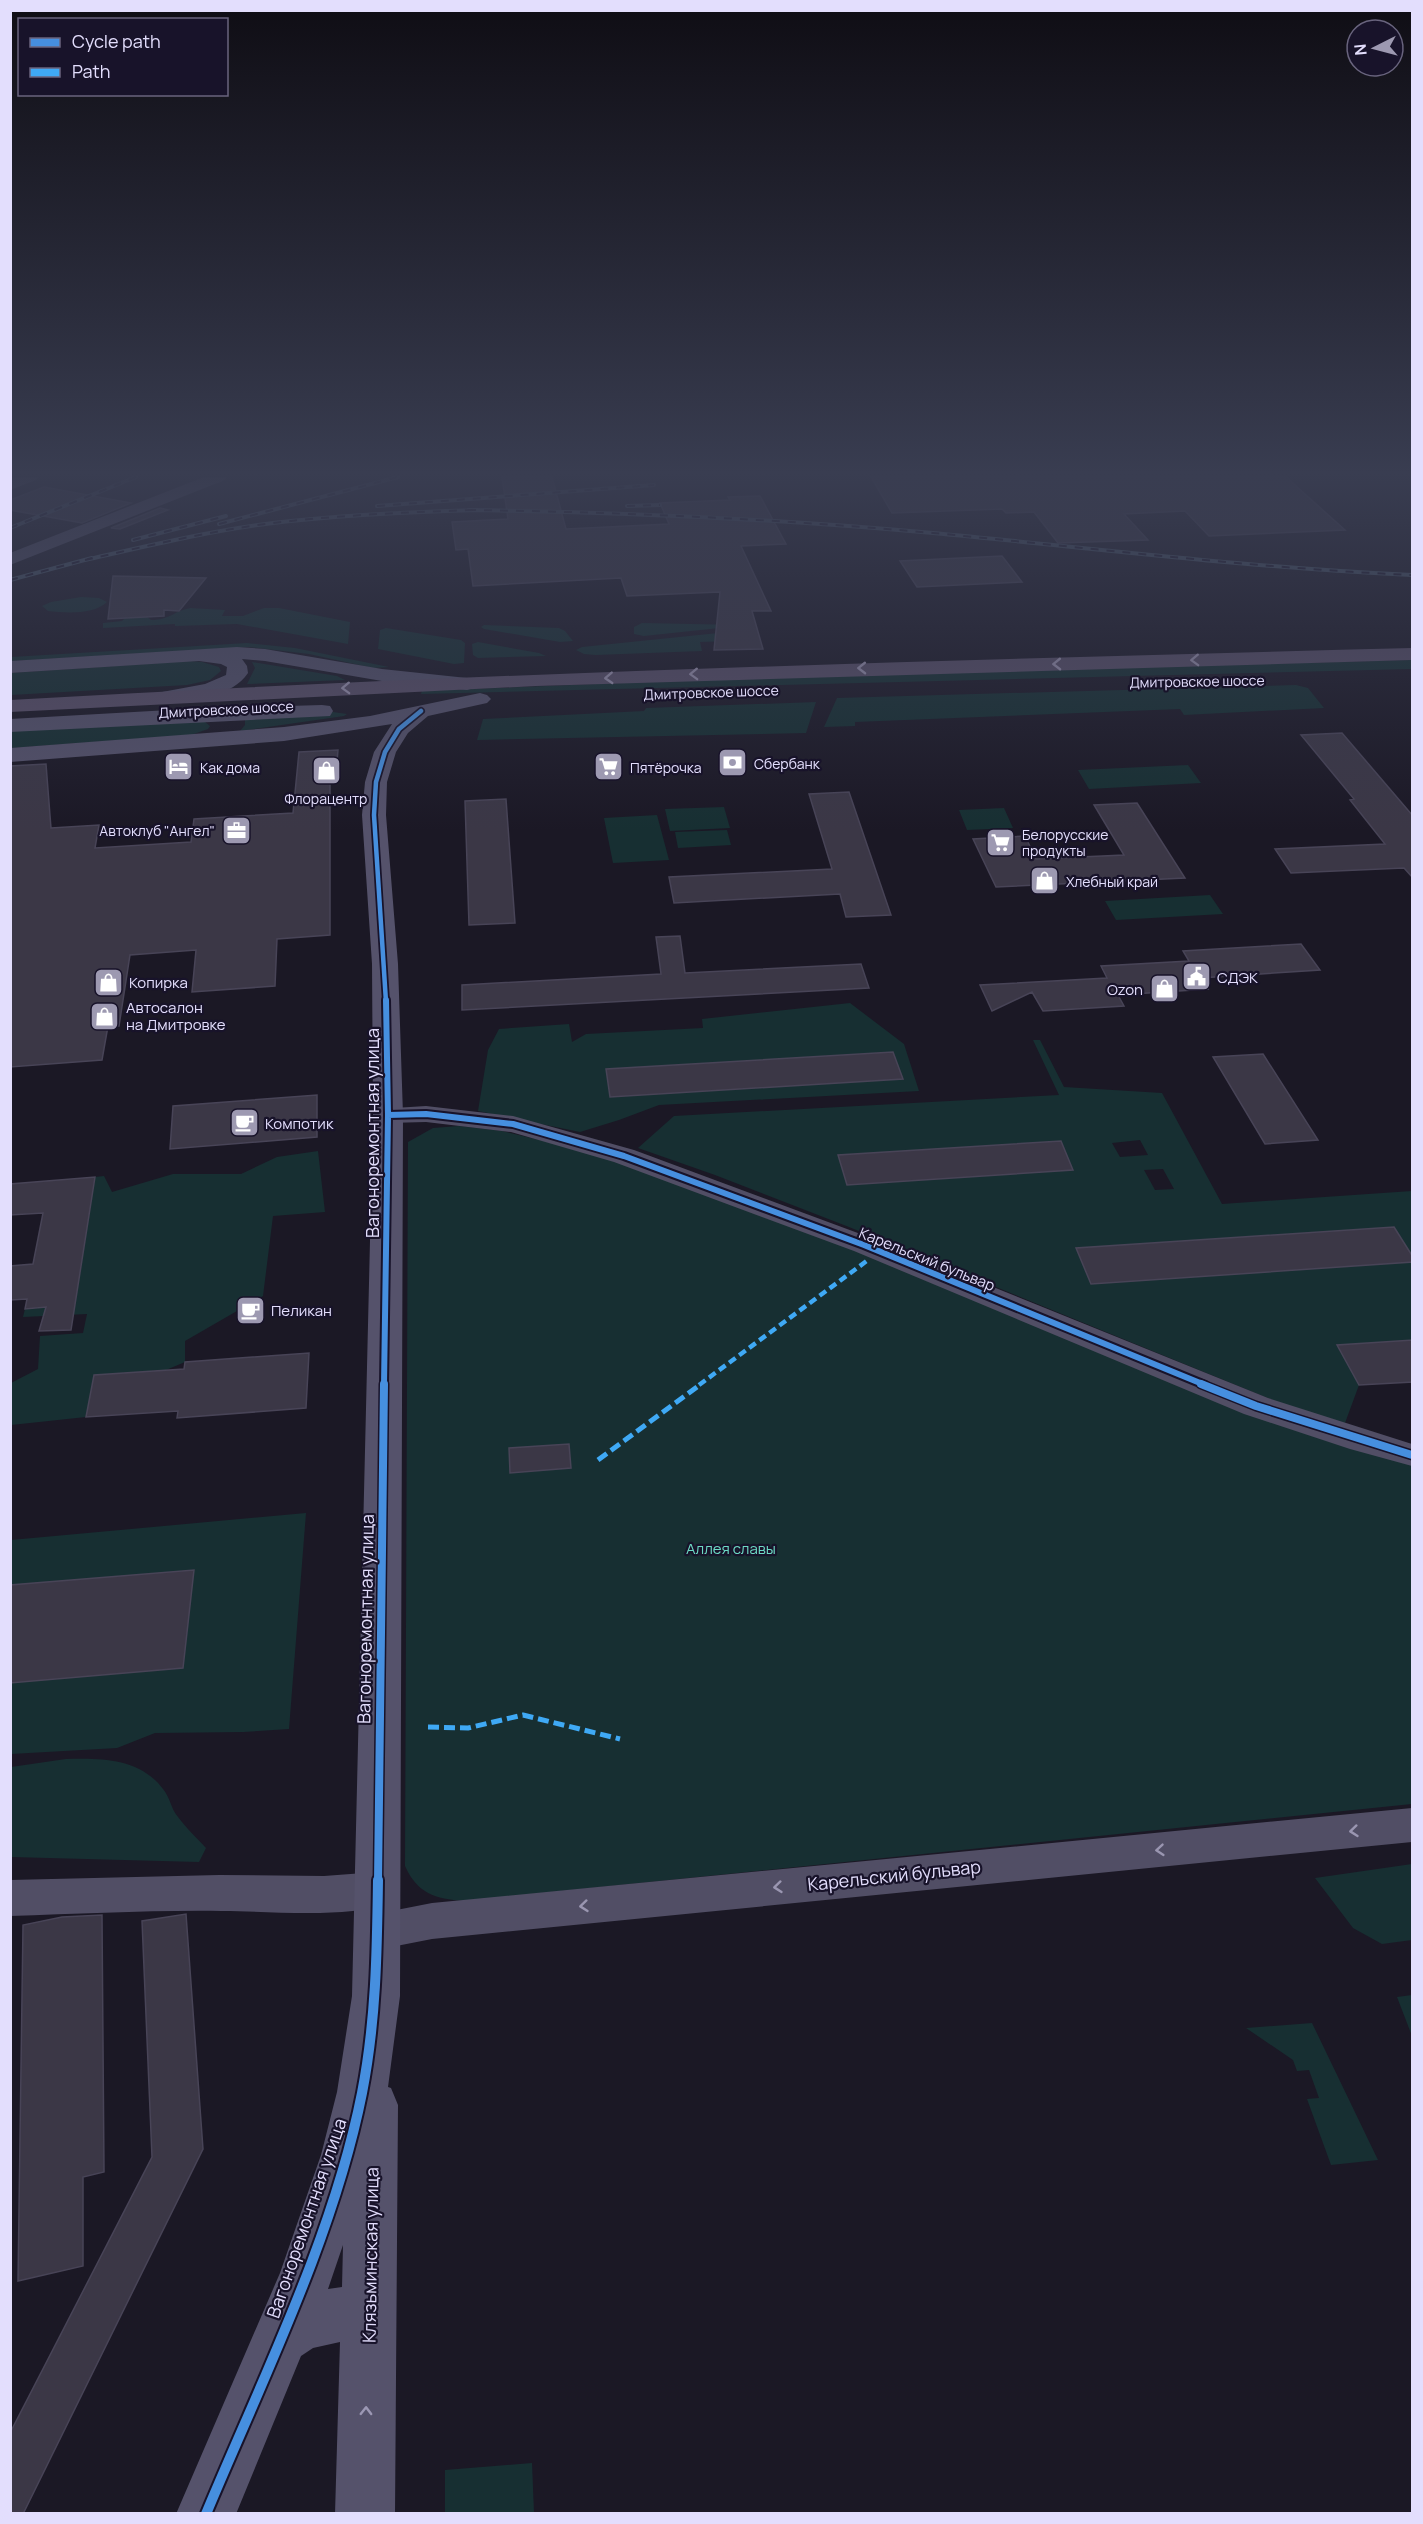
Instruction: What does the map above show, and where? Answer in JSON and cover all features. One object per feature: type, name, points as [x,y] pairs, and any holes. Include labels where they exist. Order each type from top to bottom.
[{"type":"main road","name":"Дмитровское шоссе","points":[[10,720],[828,669],[1413,654]]},
{"type":"main road","name":"Дмитровское шоссе","points":[[10,706],[169,696],[945,686]]},
{"type":"street","name":"Дмитровское шоссе","points":[[10,667],[229,653],[265,655],[474,691]]},
{"type":"street","name":"Дмитровское шоссе","points":[[169,696],[220,686],[231,682],[238,671],[237,665],[229,660],[177,656]]},
{"type":"street","points":[[10,754],[275,735],[370,722],[421,711],[474,691]]},
{"type":"street","points":[[10,726],[333,710],[355,712],[370,722],[380,733],[385,752]]},
{"type":"street","name":"Вагоноремонтная улица","points":[[206,2514],[306,2276],[347,2155],[362,2092],[376,1996],[388,1115],[385,964],[374,815],[376,782],[385,752],[399,729],[421,711]]},
{"type":"street","points":[[179,743],[207,738],[228,730],[229,720],[212,715]]},
{"type":"street","name":"Карельский бульвар","points":[[388,1115],[426,1114],[513,1124],[624,1156],[864,1245],[1256,1406],[1362,1441],[1413,1455]]},
{"type":"street","name":"Карельский бульвар","points":[[10,1898],[219,1893],[324,1894],[376,1911],[432,1921],[1413,1825]]},
{"type":"street","name":"Клязьминская улица","points":[[364,2514],[376,1996]]},
{"type":"street","points":[[281,2336],[296,2325],[316,2319],[368,2311]]},
{"type":"green space","points":[[81,597],[99,598],[107,602],[95,609],[79,612],[48,611],[42,606],[51,602]]},
{"type":"green space","points":[[190,608],[225,610],[222,616],[243,616],[264,608],[279,608],[350,622],[348,644],[237,624],[175,626],[175,624],[103,628],[103,623],[122,621],[129,614],[145,615],[151,620],[157,620]]},
{"type":"green space","points":[[642,623],[748,625],[644,636],[634,634],[634,627]]},
{"type":"green space","points":[[484,625],[559,628],[565,631],[573,641],[560,642],[484,629],[481,627]]},
{"type":"green space","points":[[386,628],[461,640],[465,643],[464,663],[454,664],[378,649],[380,630]]},
{"type":"green space","points":[[728,632],[758,640],[700,642],[702,651],[596,655],[584,654],[576,650],[582,647]]},
{"type":"green space","points":[[478,642],[546,656],[478,658],[473,655],[472,644]]},
{"type":"green space","points":[[247,643],[295,648],[389,667],[373,668],[309,654],[249,647],[11,661],[11,657]]},
{"type":"green space","points":[[1412,660],[1412,669],[421,694],[422,691],[828,675]]},
{"type":"green space","points":[[189,661],[219,667],[221,671],[210,680],[187,685],[11,695],[11,673]]},
{"type":"green space","points":[[252,662],[337,676],[345,680],[247,684],[255,668]]},
{"type":"green space","points":[[1296,685],[1308,688],[1324,708],[1184,715],[1180,709],[855,722],[855,726],[824,727],[837,698]]},
{"type":"green space","points":[[816,702],[806,733],[477,740],[483,719],[644,711],[646,708]]},
{"type":"green space","points":[[333,712],[347,714],[240,731],[245,725],[245,720],[240,716]]},
{"type":"green space","points":[[204,721],[210,726],[208,729],[191,735],[11,748],[11,731]]},
{"type":"green space","points":[[1188,765],[1201,783],[1089,789],[1078,770]]},
{"type":"green space","points":[[724,807],[730,828],[670,831],[665,809]]},
{"type":"green space","points":[[1004,808],[1013,828],[967,830],[959,810]]},
{"type":"green space","points":[[657,815],[669,860],[613,863],[604,818]]},
{"type":"green space","points":[[727,830],[731,845],[678,848],[675,832]]},
{"type":"green space","points":[[1210,895],[1223,914],[1116,920],[1105,901]]},
{"type":"green space","points":[[850,1003],[904,1044],[919,1091],[659,1105],[580,1132],[478,1111],[488,1050],[499,1029],[569,1024],[572,1042],[586,1034],[703,1028],[702,1019]],"holes":[[[893,1052],[902,1079],[610,1097],[606,1069]]]},
{"type":"green space","points":[[1033,1040],[1040,1040],[1064,1087],[1162,1093],[1222,1204],[1412,1191],[1412,1257],[1394,1227],[1077,1248],[1412,1262],[1412,1340],[1337,1345],[1359,1385],[1345,1423],[1285,1405],[849,1227],[638,1148],[674,1116],[1059,1095]],"holes":[[[1140,1140],[1148,1155],[1120,1157],[1112,1143]],[[1060,1141],[1073,1170],[847,1185]],[[1163,1169],[1174,1189],[1155,1190],[1144,1170]]]},
{"type":"green space","name":"Аллея славы","points":[[459,1126],[502,1131],[620,1159],[866,1252],[1366,1452],[1412,1464],[1412,1804],[464,1901],[428,1893],[415,1883],[405,1866],[408,1142],[433,1128]]},
{"type":"green space","points":[[318,1151],[325,1212],[273,1216],[263,1296],[185,1341],[185,1362],[166,1370],[94,1375],[86,1417],[11,1425],[11,1383],[38,1369],[40,1336],[83,1333],[87,1314],[23,1317],[25,1309],[75,1305],[95,1177],[104,1176],[112,1192],[173,1174],[241,1174],[277,1157]]},
{"type":"green space","points":[[306,1513],[289,1729],[155,1733],[117,1748],[11,1754],[11,1540]]},
{"type":"green space","points":[[66,1759],[119,1762],[143,1771],[154,1779],[165,1792],[178,1817],[206,1848],[199,1862],[11,1857],[11,1767]]},
{"type":"green space","points":[[1412,1864],[1412,1940],[1382,1944],[1353,1928],[1315,1878]]},
{"type":"green space","points":[[1412,1995],[1412,2036],[1397,1997]]},
{"type":"green space","points":[[1312,2023],[1378,2160],[1331,2165],[1307,2099],[1319,2098],[1309,2070],[1297,2071],[1293,2060],[1246,2028]]},
{"type":"green space","points":[[532,2463],[534,2513],[445,2513],[445,2470]]},
{"type":"building","points":[[111,595],[192,595],[179,611],[164,610],[164,616],[108,619]]},
{"type":"building","points":[[720,595],[764,595],[771,611],[752,611],[763,649],[714,650]]},
{"type":"building","points":[[1342,733],[1413,816],[1413,878],[1404,868],[1291,873],[1275,849],[1385,844],[1350,800],[1354,799],[1301,735]]},
{"type":"building","points":[[338,750],[336,774],[330,775],[330,935],[277,939],[275,986],[192,992],[196,950],[130,955],[119,1026],[108,1026],[102,1060],[10,1067],[10,766],[46,764],[51,828],[99,825],[95,848],[191,842],[194,819],[293,813],[299,752]]},
{"type":"building","points":[[849,792],[891,915],[846,917],[840,894],[674,903],[669,877],[832,869],[809,794]]},
{"type":"building","points":[[506,799],[515,923],[469,925],[465,801]]},
{"type":"building","points":[[1137,803],[1185,878],[996,887],[973,839],[1025,836],[1036,859],[1124,855],[1094,805]]},
{"type":"building","points":[[680,936],[685,973],[861,964],[869,988],[462,1010],[462,985],[661,974],[656,937]]},
{"type":"building","points":[[1301,944],[1320,970],[1200,978],[1208,989],[1118,995],[1124,1006],[1043,1011],[1032,992],[992,1011],[980,985],[1107,978],[1101,966],[1189,961],[1183,951]]},
{"type":"building","points":[[893,1052],[903,1079],[610,1097],[606,1069]]},
{"type":"building","points":[[1263,1054],[1318,1140],[1265,1144],[1213,1057]]},
{"type":"building","name":"Компотик","points":[[317,1095],[317,1137],[170,1149],[173,1106]]},
{"type":"building","points":[[1061,1141],[1073,1170],[847,1185],[838,1155]]},
{"type":"building","points":[[95,1177],[71,1330],[39,1331],[46,1307],[25,1309],[27,1299],[10,1300],[10,1266],[33,1264],[43,1213],[10,1215],[10,1184]]},
{"type":"building","points":[[1394,1227],[1413,1257],[1413,1262],[1091,1284],[1076,1248]]},
{"type":"building","points":[[1413,1340],[1413,1382],[1359,1385],[1337,1345]]},
{"type":"building","points":[[309,1353],[306,1408],[177,1418],[178,1411],[86,1417],[94,1375],[184,1369],[185,1362]]},
{"type":"building","points":[[569,1444],[571,1468],[510,1473],[509,1448]]},
{"type":"building","points":[[194,1570],[183,1668],[10,1683],[10,1585]]},
{"type":"building","points":[[186,1914],[203,2149],[23,2514],[10,2514],[10,2433],[152,2157],[142,1921]]},
{"type":"building","points":[[102,1915],[104,2172],[83,2177],[83,2266],[18,2281],[23,1925],[62,1917]]},
{"type":"marked path","points":[[598,1460],[868,1260]]},
{"type":"marked path","points":[[428,1727],[468,1728],[523,1715],[620,1739]]},
{"type":"cycle path","points":[[206,2514],[306,2276],[347,2155],[362,2092],[376,1996],[388,1115],[385,964],[374,815],[376,782],[385,752],[399,729],[421,711]]},
{"type":"cycle path","points":[[388,1115],[426,1114],[513,1124],[624,1156],[864,1245],[1256,1406],[1412,1455]]},
{"type":"place","name":"Сбербанк","points":[[733,763]]},
{"type":"place","name":"Как дома","points":[[179,767]]},
{"type":"place","name":"Пятёрочка","points":[[609,767]]},
{"type":"place","name":"Флорацентр","points":[[326,771]]},
{"type":"place","name":"Автоклуб \"Ангел\"","points":[[236,830]]},
{"type":"place","name":"Белорусские продукты","points":[[1001,842]]},
{"type":"place","name":"Хлебный край","points":[[1045,881]]},
{"type":"place","name":"СДЭК","points":[[1196,977]]},
{"type":"place","name":"Копирка","points":[[108,982]]},
{"type":"place","name":"Ozon","points":[[1164,989]]},
{"type":"place","name":"Автосалон на Дмитровке","points":[[105,1016]]},
{"type":"place","name":"Компотик","points":[[244,1123]]},
{"type":"place","name":"Пеликан","points":[[250,1310]]}]
